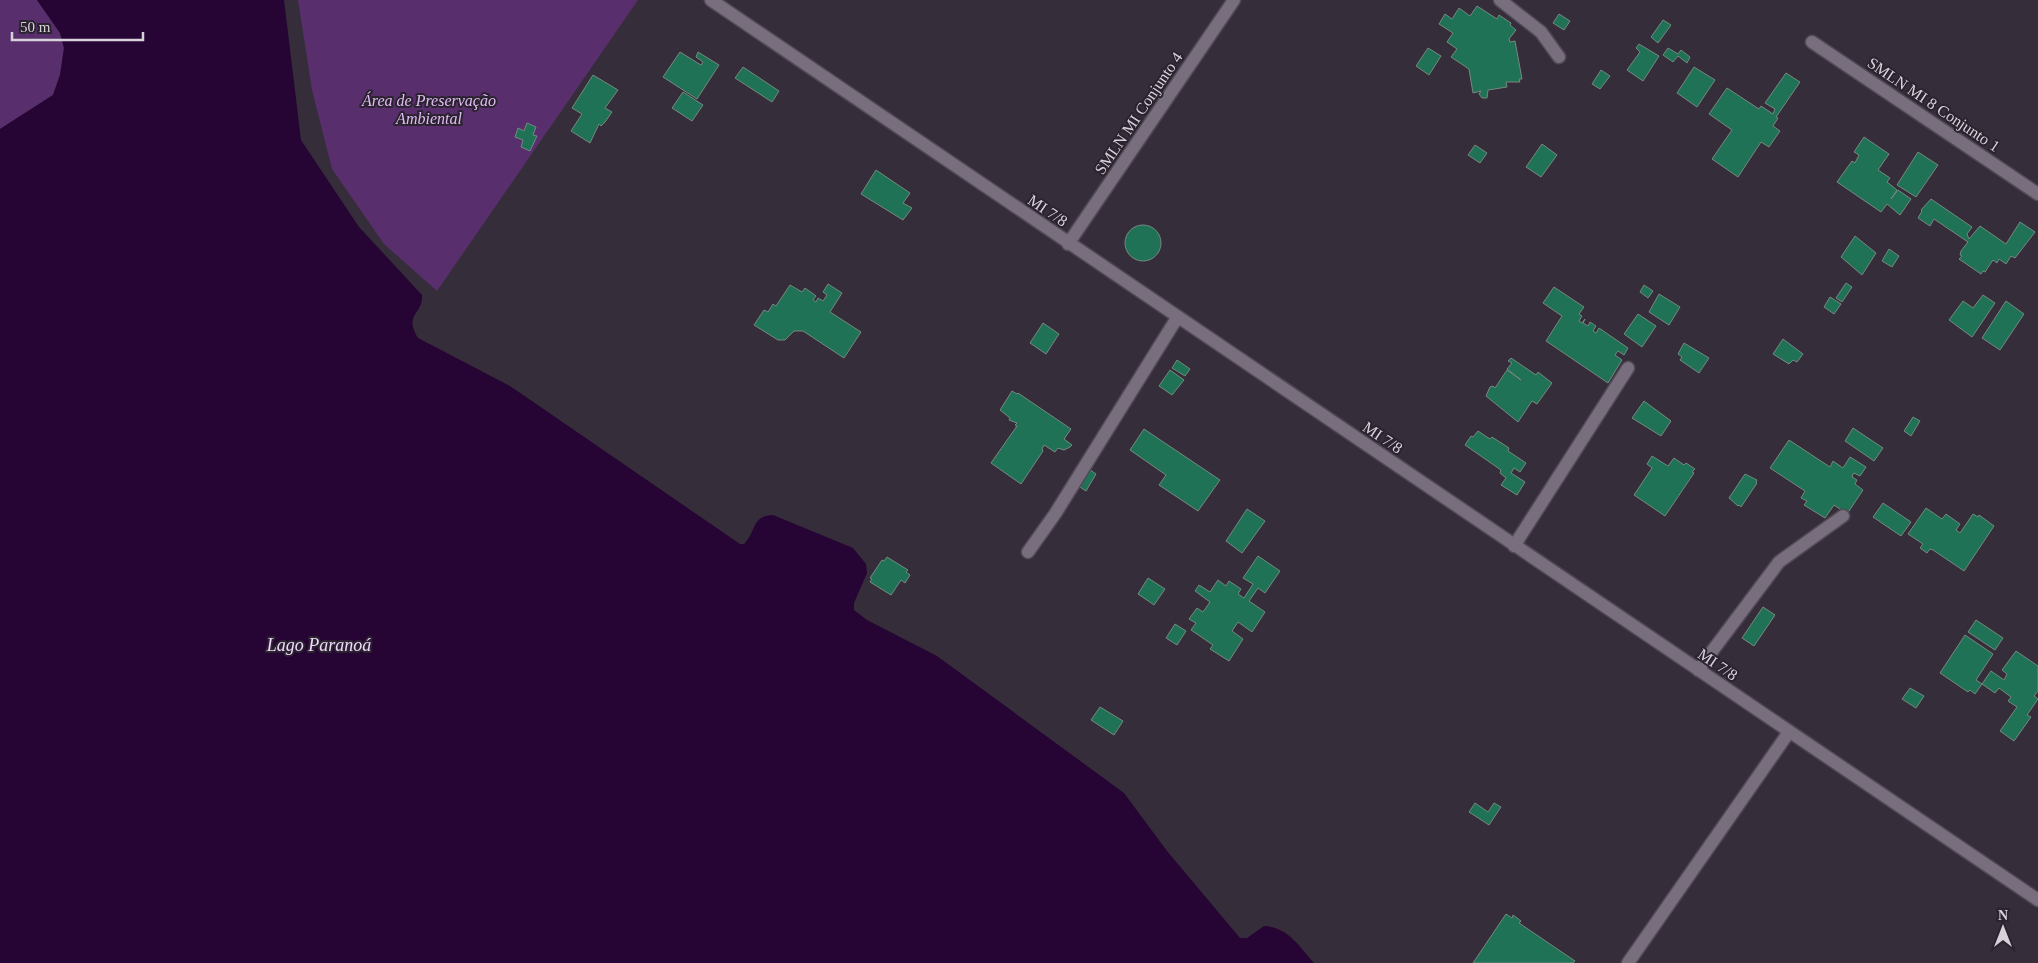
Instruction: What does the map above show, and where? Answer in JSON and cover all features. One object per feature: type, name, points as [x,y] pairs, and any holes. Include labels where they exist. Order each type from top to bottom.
[{"type":"street","name":"MI 7/8","points":[[711,0],[1177,318],[2038,900]]},
{"type":"street","name":"SMLN MI Conjunto 4","points":[[1068,244],[1234,0]]},
{"type":"street","points":[[1500,0],[1541,32],[1559,57]]},
{"type":"street","name":"SMLN MI 8 Conjunto 1","points":[[1812,42],[2038,194]]},
{"type":"street","points":[[1028,552],[1055,514],[1177,318]]},
{"type":"street","points":[[1514,546],[1628,368]]},
{"type":"street","points":[[1698,670],[1779,562],[1843,516]]},
{"type":"street","points":[[1628,963],[1789,732]]},
{"type":"green space","points":[[0,0],[37,0],[60,33],[64,48],[60,75],[53,95],[0,129]]},
{"type":"green space","name":"Área de Preservação Ambiental","points":[[298,0],[638,0],[437,291],[384,244],[332,169],[312,90]]},
{"type":"water","name":"Lago Paranoá","points":[[37,0],[284,0],[301,140],[359,227],[422,295],[422,301],[413,318],[414,330],[418,338],[510,386],[740,544],[744,544],[761,518],[773,515],[853,548],[866,564],[867,573],[854,603],[854,610],[867,620],[937,656],[1124,793],[1167,851],[1240,938],[1247,938],[1264,926],[1272,927],[1292,938],[1314,963],[0,963],[0,129],[53,95],[60,75],[64,48],[60,33]]},
{"type":"building","points":[[1477,6],[1497,19],[1499,15],[1511,23],[1510,25],[1516,30],[1509,39],[1510,42],[1515,41],[1522,79],[1519,79],[1520,82],[1506,82],[1507,87],[1488,90],[1487,98],[1482,98],[1479,94],[1481,91],[1473,93],[1469,69],[1451,57],[1457,49],[1447,42],[1453,33],[1439,24],[1445,14],[1452,19],[1459,8],[1470,16]]},
{"type":"building","points":[[1559,14],[1570,21],[1564,30],[1553,23]]},
{"type":"building","points":[[1663,20],[1671,25],[1658,43],[1651,37]]},
{"type":"building","points":[[1639,44],[1659,56],[1643,81],[1627,70],[1640,52],[1636,48]]},
{"type":"building","points":[[1428,48],[1441,56],[1429,75],[1416,66]]},
{"type":"building","points":[[1668,48],[1678,54],[1681,50],[1690,57],[1687,63],[1678,56],[1673,62],[1663,55]]},
{"type":"building","points":[[680,52],[701,65],[703,62],[696,57],[698,52],[719,65],[697,99],[663,77]]},
{"type":"building","points":[[743,67],[779,91],[772,102],[735,78]]},
{"type":"building","points":[[1694,67],[1715,80],[1697,107],[1677,93]]},
{"type":"building","points":[[1601,70],[1610,76],[1600,89],[1592,84]]},
{"type":"building","points":[[1786,73],[1800,82],[1776,117],[1778,118],[1773,126],[1780,131],[1769,147],[1761,142],[1738,177],[1712,159],[1732,130],[1709,114],[1727,88],[1759,109],[1761,106],[1773,114],[1775,109],[1765,103]]},
{"type":"building","points":[[593,75],[618,90],[605,108],[612,112],[601,126],[599,124],[590,143],[571,131],[582,114],[572,108]]},
{"type":"building","points":[[683,92],[703,105],[692,121],[672,108]]},
{"type":"building","points":[[527,123],[536,127],[533,135],[537,136],[530,151],[521,147],[523,140],[515,137],[518,128],[524,131]]},
{"type":"building","points":[[1864,137],[1889,154],[1878,170],[1890,178],[1887,182],[1897,190],[1891,199],[1898,190],[1911,199],[1900,215],[1887,204],[1881,212],[1837,182],[1852,161],[1855,163],[1859,155],[1854,152]]},
{"type":"building","points":[[1542,144],[1557,155],[1541,177],[1526,167]]},
{"type":"building","points":[[1475,145],[1487,153],[1480,163],[1468,155]]},
{"type":"building","points":[[1918,152],[1938,165],[1916,197],[1897,185]]},
{"type":"building","points":[[876,170],[910,193],[903,203],[912,208],[903,220],[861,194]]},
{"type":"building","points":[[1931,199],[1972,227],[1967,234],[1969,239],[1980,226],[2006,244],[2020,222],[2035,232],[2015,258],[2011,256],[2006,264],[1999,259],[1997,263],[1993,260],[1985,272],[1983,271],[1981,274],[1959,259],[1962,256],[1960,255],[1961,251],[1968,242],[1934,219],[1930,226],[1918,218],[1921,210]]},
{"type":"building","points":[[1143,225],[1156,230],[1161,243],[1156,256],[1143,261],[1130,256],[1125,243],[1130,230]]},
{"type":"building","points":[[1855,236],[1876,253],[1862,275],[1841,257]]},
{"type":"building","points":[[1889,249],[1899,256],[1892,267],[1882,261]]},
{"type":"building","points":[[1846,283],[1852,287],[1842,302],[1836,298]]},
{"type":"building","points":[[828,284],[842,293],[830,312],[861,332],[844,358],[803,331],[794,331],[785,340],[778,340],[754,325],[764,310],[768,312],[773,304],[776,306],[790,285],[802,292],[805,288],[816,296],[813,300],[816,302],[818,298],[823,301],[827,295],[823,292]]},
{"type":"building","points":[[1644,285],[1653,291],[1648,298],[1640,292]]},
{"type":"building","points":[[1554,287],[1584,307],[1579,314],[1582,316],[1579,321],[1582,323],[1585,319],[1583,323],[1588,326],[1590,322],[1596,326],[1593,331],[1596,333],[1599,328],[1628,348],[1624,355],[1618,351],[1615,355],[1622,360],[1608,383],[1546,341],[1562,316],[1543,303]]},
{"type":"building","points":[[1659,294],[1680,307],[1669,325],[1649,312]]},
{"type":"building","points":[[1983,295],[1995,303],[1972,337],[1949,320],[1963,301],[1973,308]]},
{"type":"building","points":[[1830,297],[1841,304],[1834,314],[1824,307]]},
{"type":"building","points":[[2006,301],[2024,314],[2000,350],[1982,338]]},
{"type":"building","points":[[1638,314],[1656,326],[1642,347],[1624,334]]},
{"type":"building","points":[[1043,323],[1059,334],[1046,354],[1030,343]]},
{"type":"building","points":[[1783,339],[1803,354],[1797,362],[1793,360],[1789,364],[1773,354]]},
{"type":"building","points":[[1684,343],[1709,358],[1699,373],[1680,360],[1682,357],[1678,354]]},
{"type":"building","points":[[1511,358],[1536,375],[1538,372],[1552,383],[1537,404],[1532,401],[1518,422],[1486,396],[1490,387],[1493,386],[1495,388],[1507,370],[1521,380],[1507,369],[1512,363],[1508,361]]},
{"type":"building","points":[[1177,360],[1190,369],[1185,376],[1172,368]]},
{"type":"building","points":[[1170,370],[1184,380],[1172,395],[1159,386]]},
{"type":"building","points":[[1012,391],[1018,393],[1071,429],[1064,439],[1072,445],[1064,450],[1058,448],[1055,452],[1044,445],[1043,451],[1021,484],[991,463],[1017,426],[1015,425],[1017,423],[1009,420],[1010,418],[1000,410]]},
{"type":"building","points":[[1644,401],[1671,421],[1661,436],[1632,418]]},
{"type":"building","points":[[1913,417],[1920,421],[1911,436],[1904,431]]},
{"type":"building","points":[[1853,428],[1883,448],[1874,461],[1845,441]]},
{"type":"building","points":[[1144,429],[1220,480],[1198,511],[1159,485],[1166,475],[1130,450]]},
{"type":"building","points":[[1478,431],[1509,448],[1508,451],[1526,463],[1520,472],[1514,468],[1511,473],[1525,482],[1517,495],[1501,485],[1506,478],[1500,473],[1501,470],[1465,445],[1471,436],[1473,437]]},
{"type":"building","points":[[1789,440],[1830,467],[1833,461],[1843,468],[1850,457],[1866,467],[1860,476],[1853,474],[1852,477],[1857,480],[1855,484],[1863,490],[1847,514],[1834,505],[1825,518],[1804,505],[1807,501],[1801,498],[1805,491],[1770,468]]},
{"type":"building","points":[[1652,456],[1668,466],[1674,458],[1684,465],[1686,463],[1695,469],[1665,516],[1634,495],[1652,468],[1647,464]]},
{"type":"building","points":[[1083,465],[1096,474],[1086,491],[1072,482]]},
{"type":"building","points":[[1745,474],[1757,480],[1757,483],[1741,507],[1729,498]]},
{"type":"building","points":[[1883,503],[1911,522],[1901,536],[1873,517]]},
{"type":"building","points":[[1926,508],[1942,519],[1946,514],[1960,524],[1956,530],[1960,533],[1973,514],[1978,517],[1979,515],[1994,526],[1964,571],[1933,550],[1930,549],[1927,553],[1920,548],[1923,544],[1908,534]]},
{"type":"building","points":[[1247,509],[1265,521],[1242,553],[1226,541]]},
{"type":"building","points":[[1258,556],[1280,571],[1265,593],[1258,588],[1249,601],[1265,612],[1252,632],[1238,622],[1232,631],[1243,639],[1229,661],[1210,649],[1213,645],[1191,630],[1196,623],[1189,619],[1197,608],[1203,612],[1210,602],[1195,591],[1199,585],[1210,592],[1218,580],[1226,586],[1229,581],[1241,589],[1238,594],[1244,598],[1253,584],[1243,578]]},
{"type":"building","points":[[887,557],[908,570],[906,572],[910,575],[905,583],[901,580],[891,595],[870,582],[872,579],[870,578],[882,560],[884,561]]},
{"type":"building","points":[[1148,578],[1165,589],[1154,605],[1138,594]]},
{"type":"building","points":[[1763,607],[1775,615],[1754,646],[1742,638]]},
{"type":"building","points":[[1976,620],[2003,638],[1995,650],[1968,632]]},
{"type":"building","points":[[1175,624],[1186,631],[1177,645],[1166,638]]},
{"type":"building","points":[[1965,635],[1993,654],[1976,680],[1982,684],[1975,694],[1970,690],[1968,692],[1940,673]]},
{"type":"building","points":[[2016,651],[2038,666],[2038,691],[2034,696],[2038,699],[2027,715],[2031,717],[2014,741],[2000,731],[2017,707],[2008,701],[2011,697],[1999,688],[1995,693],[1982,684],[1991,671],[2004,680],[2007,674],[2002,670]]},
{"type":"building","points":[[1910,688],[1924,696],[1916,708],[1902,699]]},
{"type":"building","points":[[1100,707],[1123,721],[1114,735],[1091,720]]},
{"type":"building","points":[[1475,803],[1488,812],[1494,803],[1501,807],[1489,825],[1469,812]]},
{"type":"building","points":[[1506,914],[1512,918],[1513,915],[1521,921],[1519,923],[1575,961],[1573,963],[1473,963]]}]
